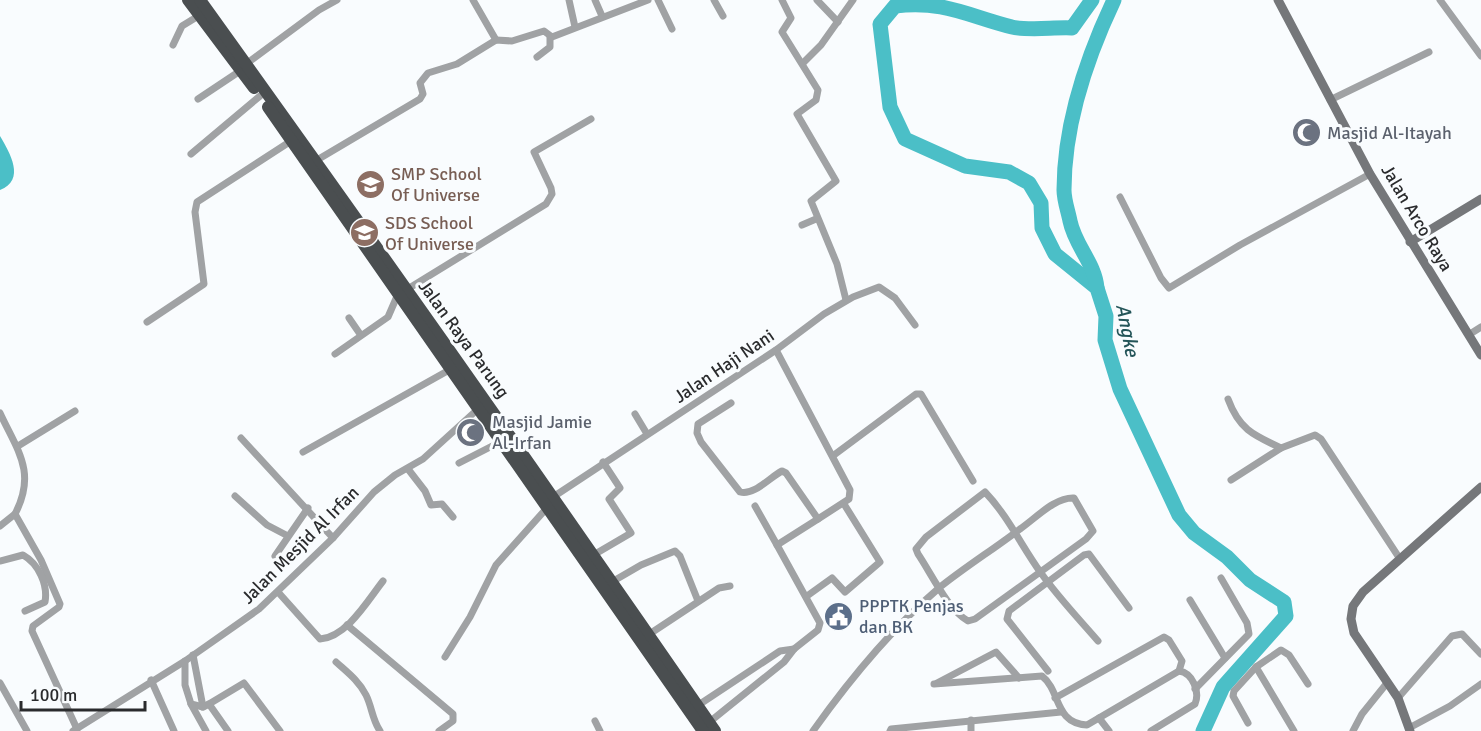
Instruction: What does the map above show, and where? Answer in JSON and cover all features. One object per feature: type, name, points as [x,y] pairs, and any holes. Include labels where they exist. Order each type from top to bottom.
[{"type":"highway","name":"Jalan Raya Parung","points":[[188,0],[317,160],[500,442],[544,506],[588,558]]},
{"type":"highway","name":"Jalan Raya Parung","points":[[200,0],[291,141],[553,496],[588,558],[707,728]]},
{"type":"highway","name":"Jalan Raya Parung","points":[[607,586],[647,636],[694,709]]},
{"type":"main road","name":"Jalan Arco Raya","points":[[1278,0],[1370,174],[1481,355]]},
{"type":"main road","points":[[1410,242],[1481,198]]},
{"type":"main road","points":[[1410,729],[1398,698],[1354,633],[1351,619],[1353,606],[1363,591],[1481,487]]},
{"type":"street","points":[[198,99],[319,10],[337,0]]},
{"type":"street","points":[[473,0],[496,40]]},
{"type":"street","points":[[569,0],[575,27]]},
{"type":"street","points":[[595,0],[602,16]]},
{"type":"street","points":[[550,37],[648,0]]},
{"type":"street","points":[[658,0],[672,29]]},
{"type":"street","points":[[714,0],[723,16]]},
{"type":"street","points":[[782,0],[791,18],[782,32],[803,63],[818,95],[816,100],[797,114],[836,181],[834,185],[812,198],[816,219],[837,264],[846,300]]},
{"type":"street","points":[[817,0],[838,22]]},
{"type":"street","points":[[803,63],[854,0]]},
{"type":"street","points":[[1440,0],[1481,56]]},
{"type":"street","points":[[173,45],[182,26],[200,15]]},
{"type":"street","points":[[317,160],[420,99],[423,94],[420,83],[428,73],[458,64],[496,40],[512,40],[544,31],[550,37],[550,47],[537,57]]},
{"type":"street","points":[[1330,100],[1429,52]]},
{"type":"street","points":[[191,154],[260,96]]},
{"type":"street","points":[[335,354],[360,334],[388,317],[402,292],[546,204],[552,194],[551,188],[534,152],[591,119]]},
{"type":"street","points":[[147,322],[204,284],[195,212],[197,202],[291,141]]},
{"type":"street","points":[[1120,197],[1165,286],[1170,288],[1240,245],[1370,174]]},
{"type":"street","points":[[802,225],[816,219]]},
{"type":"street","name":"Jalan Haji Nani","points":[[446,657],[470,617],[496,565],[553,496],[776,350],[846,300],[879,287],[887,290],[915,326]]},
{"type":"street","points":[[349,318],[360,334]]},
{"type":"street","points":[[1470,334],[1481,327]]},
{"type":"street","points":[[776,350],[834,455],[851,495],[844,504],[777,545]]},
{"type":"street","points":[[303,452],[451,369]]},
{"type":"street","points":[[834,455],[916,394],[921,394],[972,481]]},
{"type":"street","points":[[1228,399],[1235,418],[1249,432],[1281,448]]},
{"type":"street","points":[[731,403],[698,424],[697,433],[701,442],[740,492],[746,494],[782,471],[786,473],[818,519]]},
{"type":"street","name":"Jalan Mesjid Al Irfan","points":[[75,730],[151,680],[185,661],[259,609],[333,538],[374,492],[395,475],[423,459],[478,409]]},
{"type":"street","points":[[18,446],[75,411]]},
{"type":"street","points":[[635,414],[647,434]]},
{"type":"street","points":[[0,526],[15,514],[24,489],[23,464],[18,446],[1,418]]},
{"type":"street","points":[[1231,480],[1281,448],[1309,435],[1315,435],[1321,439],[1400,559]]},
{"type":"street","points":[[241,438],[308,508],[333,538]]},
{"type":"street","points":[[459,463],[500,442]]},
{"type":"street","points":[[588,558],[631,533],[609,499],[620,488],[603,462]]},
{"type":"street","points":[[408,469],[425,491],[431,505],[442,504],[453,517]]},
{"type":"street","points":[[813,731],[851,678],[891,634],[940,587],[1015,533],[1066,498],[1074,498],[1093,531],[1090,535],[1040,571],[975,619],[968,621],[956,612],[940,587],[918,554],[918,544],[985,492],[990,497],[1015,533],[1040,571],[1048,582],[1098,641]]},
{"type":"street","points":[[235,496],[267,525],[288,536]]},
{"type":"street","points":[[807,596],[832,578],[845,591],[880,562],[844,504]]},
{"type":"street","points":[[707,728],[784,662],[794,649],[819,626],[819,617],[755,506]]},
{"type":"street","points":[[275,556],[308,508]]},
{"type":"street","points":[[15,514],[41,560],[60,604],[32,628],[75,730]]},
{"type":"street","points":[[607,586],[641,565],[675,551],[680,556],[698,601]]},
{"type":"street","points":[[1048,671],[1007,619],[1010,611],[1084,555],[1089,554],[1129,608]]},
{"type":"street","points":[[0,561],[24,555],[33,561],[47,590],[45,602],[25,611]]},
{"type":"street","points":[[1195,689],[1249,630],[1221,578]]},
{"type":"street","points":[[278,592],[320,639],[332,637],[346,625],[383,581]]},
{"type":"street","points":[[647,636],[719,588],[730,586]]},
{"type":"street","points":[[1190,600],[1225,658]]},
{"type":"street","points":[[346,625],[453,714],[453,721],[439,731]]},
{"type":"street","points":[[1398,698],[1452,636],[1462,634],[1481,654]]},
{"type":"street","points":[[1019,678],[996,652],[935,684],[1019,678],[1042,676],[1049,683],[1055,698],[1061,712],[1080,724],[1087,725],[1179,671],[1182,661],[1170,640],[1164,637],[1055,698]]},
{"type":"street","points":[[694,709],[780,651],[794,649]]},
{"type":"street","points":[[1248,723],[1233,696],[1234,691],[1256,667],[1281,650],[1289,655],[1308,684]]},
{"type":"street","points":[[193,655],[206,706],[228,731]]},
{"type":"street","points":[[185,661],[185,686],[191,704],[206,731]]},
{"type":"street","points":[[765,661],[771,672]]},
{"type":"street","points":[[336,662],[360,685],[369,701],[372,717],[381,731]]},
{"type":"street","points":[[1256,667],[1294,731]]},
{"type":"street","points":[[1151,731],[1192,707],[1197,699],[1188,674],[1179,671]]},
{"type":"street","points":[[151,680],[174,731]]},
{"type":"street","points":[[191,704],[206,706],[244,682],[280,731]]},
{"type":"street","points":[[0,683],[27,731]]},
{"type":"street","points":[[1353,731],[1362,714],[1387,683]]},
{"type":"street","points":[[1410,729],[1450,706],[1481,684]]},
{"type":"street","points":[[890,731],[931,728],[971,720],[1061,712]]},
{"type":"street","points":[[1099,718],[1109,731]]},
{"type":"street","points":[[971,720],[971,731]]},
{"type":"street","points":[[595,721],[600,731]]},
{"type":"water","points":[[0,136],[8,150],[14,173],[8,186],[0,190]]},
{"type":"waterway","name":"Angke","points":[[1092,0],[1072,28],[1019,28],[942,7],[895,6],[880,24],[890,107],[905,139],[965,166],[1009,172],[1029,183],[1041,203],[1042,228],[1055,254],[1097,288],[1106,316],[1105,340],[1120,389],[1179,515],[1194,533],[1227,557],[1250,580],[1284,602],[1286,616],[1223,687],[1203,731]]},
{"type":"waterway","points":[[1097,288],[1093,270],[1076,238],[1065,202],[1065,166],[1073,116],[1086,68],[1114,0]]},
{"type":"place","name":"Masjid Al-Itayah","points":[[1306,133]]},
{"type":"place","name":"SMP School Of Universe","points":[[370,184]]},
{"type":"place","name":"SDS School Of Universe","points":[[364,233]]},
{"type":"place","name":"Masjid Jamie Al-Irfan","points":[[471,432]]},
{"type":"place","name":"PPPTK Penjas dan BK","points":[[838,616]]}]
